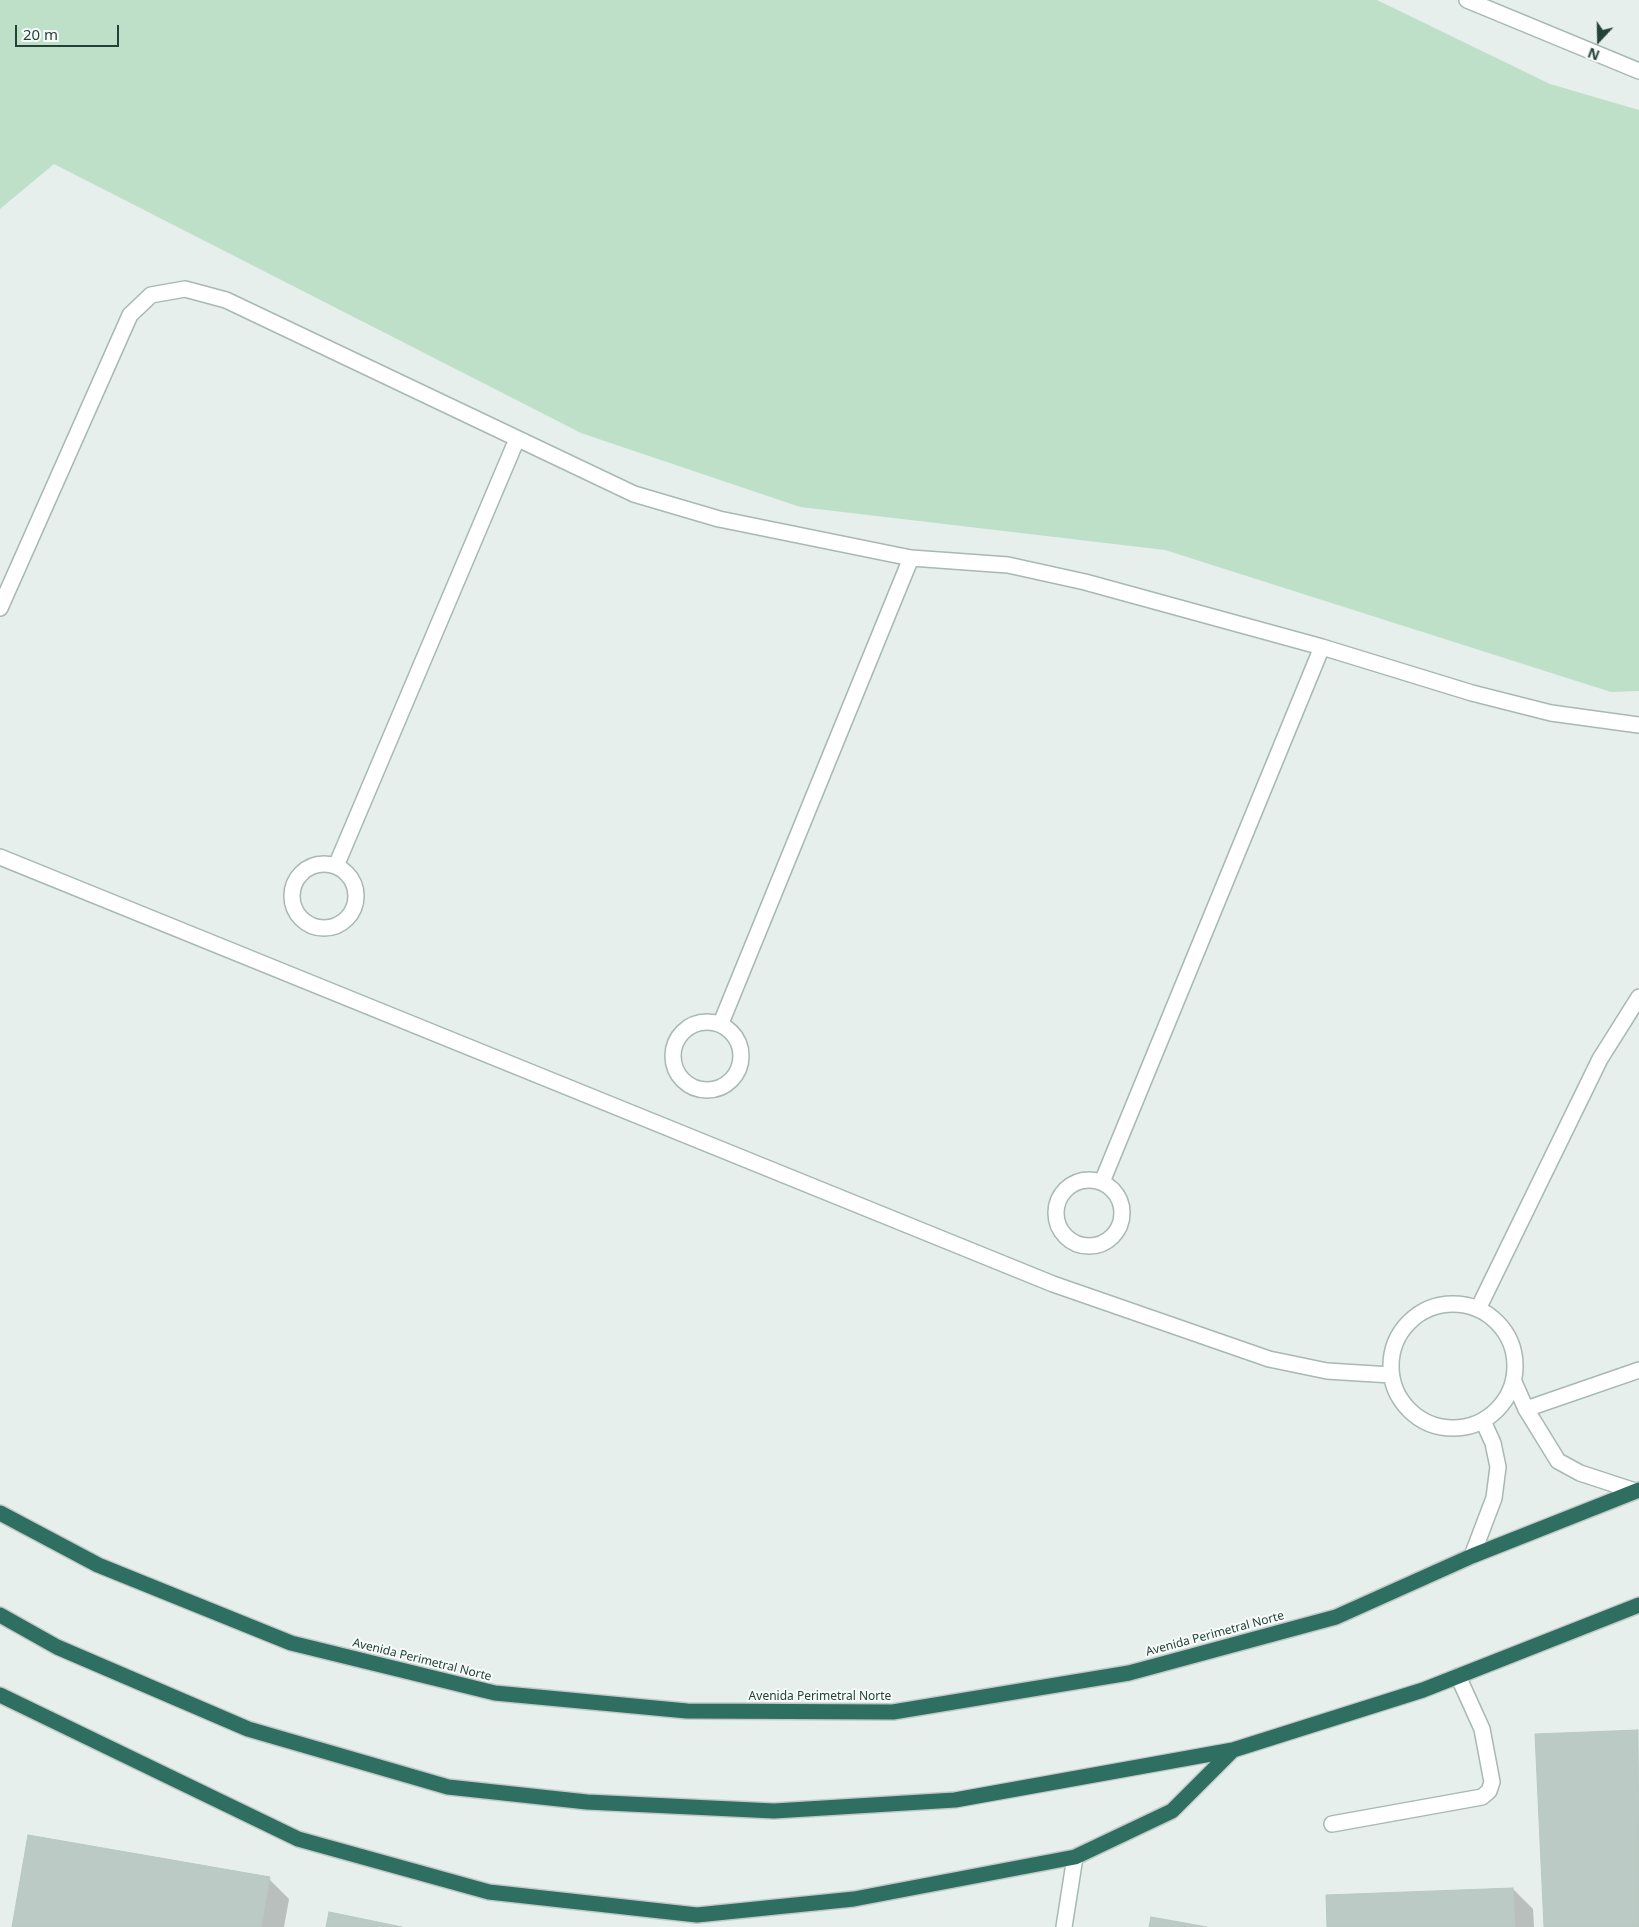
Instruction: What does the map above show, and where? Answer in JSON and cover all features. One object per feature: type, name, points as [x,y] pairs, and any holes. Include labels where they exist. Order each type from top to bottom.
[{"type":"highway","name":"Avenida Perimetral Norte","points":[[0,1512],[98,1565],[291,1643],[494,1693],[687,1711],[893,1712],[1129,1673],[1336,1617],[1472,1556],[1637,1491]]},
{"type":"highway","points":[[0,1615],[57,1647],[248,1729],[448,1787],[587,1802],[774,1811],[955,1800],[1233,1750],[1423,1690],[1639,1605]]},
{"type":"highway","points":[[0,1695],[298,1839],[489,1892],[697,1915],[854,1898],[1075,1857],[1172,1811],[1233,1750]]},
{"type":"street","points":[[1467,0],[1639,71]]},
{"type":"street","points":[[0,608],[130,315],[151,295],[185,289],[226,300],[634,494],[719,519],[911,558],[1008,566],[1085,582],[1322,647],[1481,696],[1551,713],[1639,725]]},
{"type":"street","points":[[336,866],[517,439]]},
{"type":"street","points":[[721,1023],[911,558]]},
{"type":"street","points":[[1102,1182],[1322,647]]},
{"type":"street","points":[[0,857],[1053,1284],[1269,1359],[1327,1371],[1391,1375]]},
{"type":"street","points":[[319,863],[336,866],[350,876],[356,892],[354,909],[344,923],[328,929],[311,927],[298,916],[290,901],[293,884],[304,870],[319,863]]},
{"type":"street","points":[[1478,1309],[1600,1059],[1639,997]]},
{"type":"street","points":[[703,1021],[721,1023],[736,1034],[743,1051],[740,1069],[729,1084],[712,1091],[694,1088],[680,1077],[672,1060],[675,1042],[685,1028],[703,1021]]},
{"type":"street","points":[[1084,1179],[1102,1182],[1116,1192],[1123,1209],[1121,1226],[1110,1240],[1094,1247],[1076,1244],[1062,1234],[1055,1218],[1058,1200],[1068,1186],[1084,1179]]},
{"type":"street","points":[[1441,1304],[1460,1304],[1478,1309],[1495,1319],[1506,1332],[1513,1348],[1516,1364],[1514,1382],[1508,1397],[1497,1411],[1483,1421],[1459,1428],[1433,1425],[1418,1417],[1405,1406],[1396,1391],[1391,1375],[1391,1356],[1397,1338],[1408,1322],[1423,1311],[1441,1304]]},
{"type":"street","points":[[1526,1409],[1639,1370]]},
{"type":"street","points":[[1514,1382],[1526,1409],[1558,1461],[1580,1473],[1637,1491]]},
{"type":"street","points":[[1472,1556],[1494,1498],[1498,1466],[1494,1443],[1483,1421]]},
{"type":"street","points":[[1332,1824],[1482,1797],[1489,1791],[1492,1782],[1482,1729],[1458,1676]]},
{"type":"street","points":[[1064,1927],[1075,1857]]},
{"type":"green space","points":[[0,0],[1377,0],[1550,84],[1639,110],[1639,691],[1611,692],[1165,550],[800,507],[581,433],[54,164],[0,209]]},
{"type":"building","points":[[1638,1730],[1639,1927],[1544,1927],[1535,1734]]},
{"type":"building","points":[[28,1835],[270,1877],[261,1927],[12,1927]]},
{"type":"building","points":[[1513,1888],[1515,1927],[1327,1927],[1326,1895]]},
{"type":"building","points":[[329,1912],[402,1927],[326,1927]]},
{"type":"building","points":[[1151,1917],[1207,1927],[1149,1927]]}]
